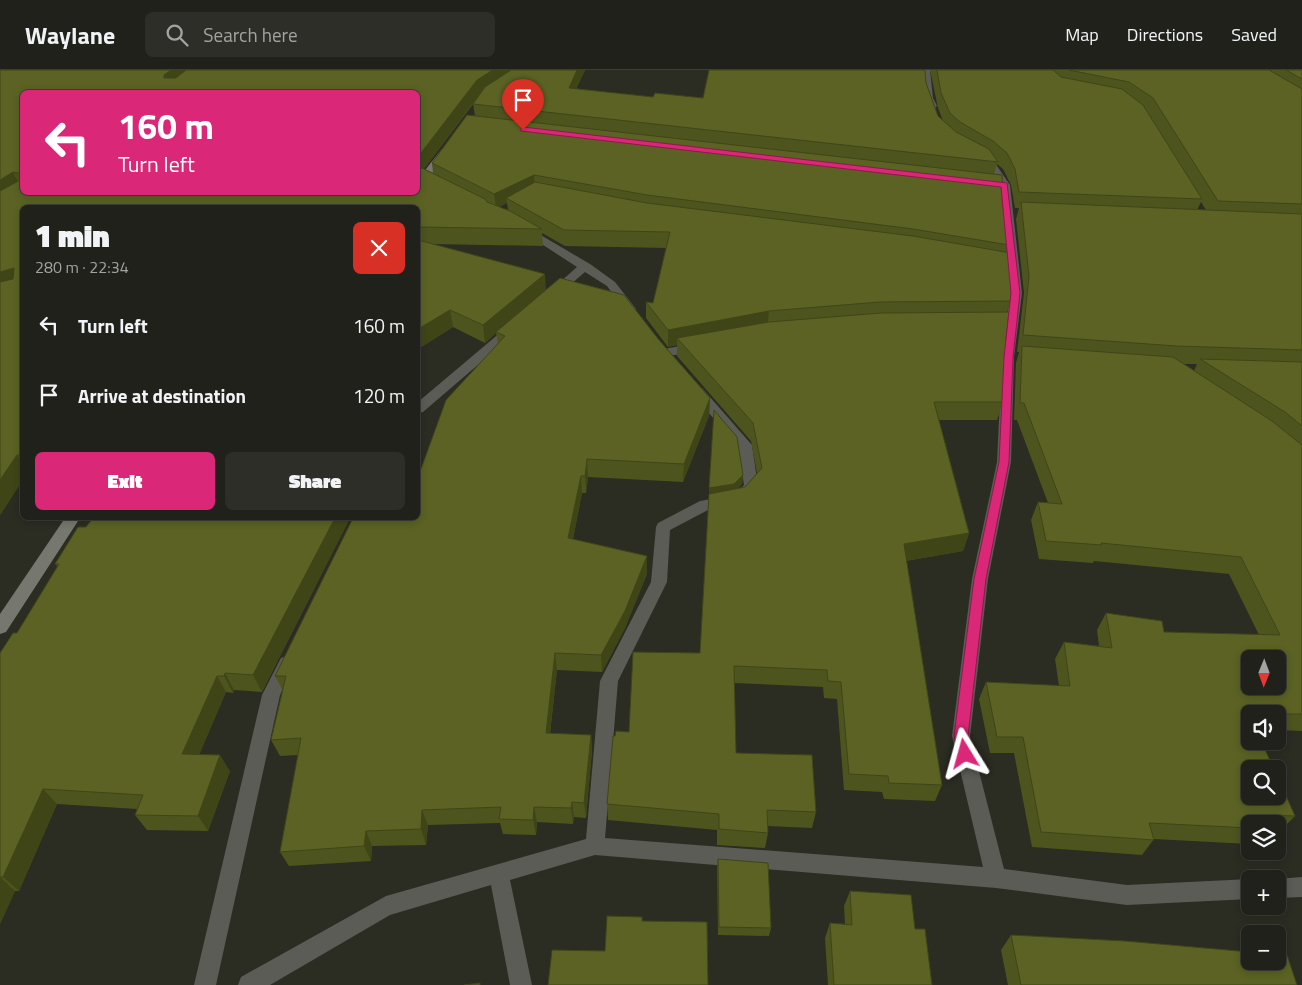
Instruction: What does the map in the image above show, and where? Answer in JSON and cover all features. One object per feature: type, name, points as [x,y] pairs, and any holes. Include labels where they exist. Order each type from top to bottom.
[{"type":"street","points":[[926,70],[929,98],[938,123]]},
{"type":"street","points":[[425,182],[448,147]]},
{"type":"street","points":[[973,153],[990,162],[1011,213],[1009,265],[1016,293],[1008,324],[1013,358],[1004,462],[980,579],[961,736],[996,878]]},
{"type":"street","points":[[518,226],[586,266],[611,284],[640,322]]},
{"type":"street","points":[[542,304],[586,266]]},
{"type":"street","points":[[420,407],[520,322]]},
{"type":"street","points":[[676,367],[661,349],[711,344]]},
{"type":"street","points":[[595,846],[609,681],[659,582],[663,527],[705,505],[738,499],[751,486],[745,445],[689,381]]},
{"type":"street","points":[[0,627],[72,520]]},
{"type":"street","points":[[205,985],[271,695],[293,651]]},
{"type":"street","points":[[249,985],[386,906],[595,846],[996,878],[1127,895],[1241,889]]},
{"type":"street","points":[[498,874],[521,985]]},
{"type":"street","points":[[1286,888],[1302,887]]},
{"type":"building","points":[[0,70],[171,70],[164,75],[164,78],[176,78],[186,70],[493,70],[477,80],[420,154],[420,90],[20,90],[20,174],[13,172],[0,180]]},
{"type":"building","points":[[511,70],[577,70],[569,88],[653,97],[655,93],[703,98],[709,70],[925,70],[926,83],[938,116],[956,132],[989,149],[998,162],[473,104],[485,87]]},
{"type":"building","points":[[937,70],[1053,70],[1061,77],[1122,89],[1143,105],[1202,199],[1019,192],[1015,169],[1007,153],[993,141],[960,122],[950,113],[941,93]]},
{"type":"building","points":[[1069,70],[1269,70],[1302,89],[1302,204],[1218,201],[1153,98],[1129,82]]},
{"type":"building","points":[[1286,70],[1302,70],[1302,79]]},
{"type":"building","points":[[467,115],[1002,175],[1009,245],[913,229],[647,195],[534,175],[494,194],[432,163]]},
{"type":"building","points":[[422,168],[485,199],[487,202],[510,211],[542,229],[420,227],[420,205],[20,205],[20,455],[17,455],[0,480],[0,282],[13,279],[14,268],[0,272],[0,191],[20,180],[20,195],[420,195],[420,169]]},
{"type":"building","points":[[535,182],[647,203],[913,236],[1011,253],[1013,276],[1011,301],[880,302],[769,311],[668,330],[646,302],[653,303],[670,232],[564,230],[506,198]]},
{"type":"building","points":[[1021,202],[1302,214],[1302,350],[1176,346],[1023,335],[1029,276]]},
{"type":"building","points":[[420,241],[545,274],[483,325],[450,310],[420,328]]},
{"type":"building","points":[[560,278],[624,295],[659,340],[710,398],[684,464],[587,459],[585,476],[581,476],[568,538],[647,556],[625,611],[601,655],[555,653],[546,733],[591,735],[584,803],[572,802],[571,808],[534,807],[533,820],[499,819],[501,807],[422,810],[421,829],[366,831],[364,846],[280,852],[301,738],[271,740],[286,676],[275,676],[352,520],[420,520],[420,469],[446,400],[505,336],[496,332]]},
{"type":"building","points":[[1009,312],[1003,402],[934,402],[969,533],[904,544],[942,785],[889,783],[888,776],[849,774],[841,682],[828,681],[827,670],[734,666],[736,753],[812,755],[816,812],[767,810],[768,833],[719,829],[719,814],[607,804],[613,736],[615,736],[616,731],[629,732],[633,652],[700,653],[709,494],[745,487],[762,468],[753,423],[677,338],[769,322],[881,313]]},
{"type":"building","points":[[1022,346],[1173,357],[1272,421],[1302,445],[1302,714],[1286,714],[1286,705],[1241,705],[1241,750],[1265,750],[1270,760],[1241,760],[1241,805],[1286,805],[1286,795],[1295,816],[1241,815],[1241,828],[1149,823],[1154,840],[1041,832],[1023,737],[997,737],[986,682],[1070,686],[1064,642],[1112,648],[1106,613],[1162,621],[1164,632],[1280,635],[1241,557],[1101,543],[1102,545],[1046,541],[1038,502],[1062,504],[1024,403],[1020,403]]},
{"type":"building","points":[[1200,359],[1302,362],[1302,426],[1285,412]]},
{"type":"building","points":[[714,410],[737,437],[743,475],[734,484],[709,488]]},
{"type":"building","points":[[91,520],[334,520],[253,675],[225,673],[224,676],[217,676],[182,754],[220,755],[198,816],[135,815],[143,795],[43,789],[3,877],[0,877],[0,653],[13,633],[17,633],[59,564],[55,564],[78,527],[86,527]]},
{"type":"building","points":[[718,859],[768,863],[771,928],[719,927]]},
{"type":"building","points":[[850,891],[911,895],[915,929],[925,929],[932,985],[834,985],[830,923],[852,925]]},
{"type":"building","points":[[607,916],[642,917],[642,921],[707,922],[708,985],[548,985],[552,950],[605,951]]},
{"type":"building","points":[[1011,935],[1125,941],[1241,951],[1241,970],[1286,970],[1287,955],[1297,985],[1021,985]]},
{"type":"building","points":[[480,983],[480,985],[464,985]]},
{"type":"route","points":[[523,130],[1004,185],[1016,293],[1008,357],[1004,462],[980,579],[961,736],[965,754]]}]
